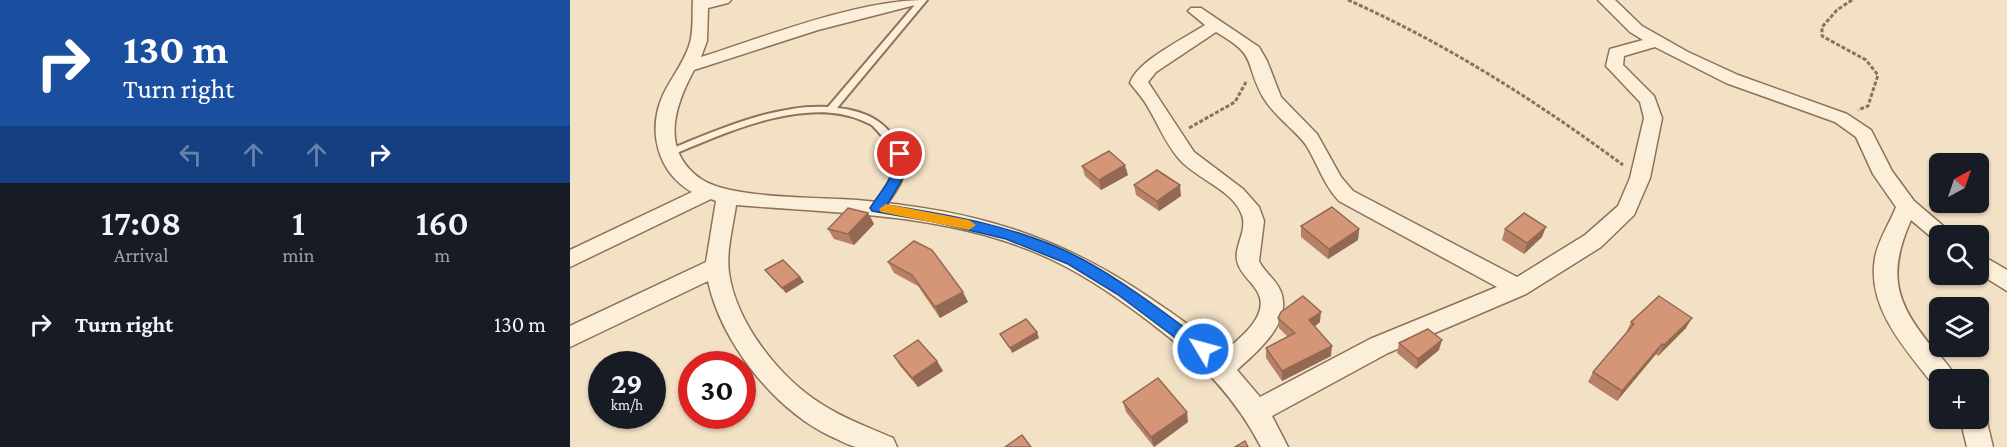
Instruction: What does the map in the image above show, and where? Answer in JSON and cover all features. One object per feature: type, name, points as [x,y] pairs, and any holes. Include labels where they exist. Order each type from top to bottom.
[{"type":"street","points":[[723,0],[701,2],[699,41],[673,92],[665,118],[669,153],[685,179],[717,195],[877,208],[935,217],[1009,235],[1073,260],[1162,318],[1222,368],[1257,411],[1275,447]]},
{"type":"street","points":[[687,68],[812,27],[918,0]]},
{"type":"street","points":[[1606,0],[1627,22],[1653,41],[1732,79],[1841,118],[1864,134],[1883,174],[1907,206],[1931,225]]},
{"type":"street","points":[[1196,11],[1214,26],[1251,49],[1257,56],[1272,97],[1284,113],[1310,139],[1327,175],[1346,196],[1518,288]]},
{"type":"street","points":[[1214,26],[1150,68],[1139,79],[1139,83],[1157,105],[1171,132],[1188,157],[1229,188],[1250,209],[1255,219],[1248,261],[1252,272],[1268,290],[1271,298],[1269,313],[1258,335],[1222,368]]},
{"type":"street","points":[[1257,411],[1379,346],[1518,288],[1593,241],[1627,210],[1640,178],[1653,118],[1648,100],[1621,73],[1613,60],[1616,54],[1643,47],[1653,41]]},
{"type":"street","points":[[570,259],[717,195]]},
{"type":"street","points":[[717,195],[718,266],[723,296],[735,322],[779,383],[803,407],[884,447]]},
{"type":"street","points":[[1907,206],[1885,260],[1886,283],[1894,312],[1937,369]]},
{"type":"street","points":[[570,337],[718,266]]},
{"type":"street","points":[[1989,269],[2007,282]]},
{"type":"street","points":[[1976,429],[1980,447]]},
{"type":"lane","points":[[830,110],[923,0]]},
{"type":"lane","points":[[669,153],[715,134],[786,113],[830,110],[869,120],[890,138],[900,154],[900,171],[889,193],[877,208]]},
{"type":"path","points":[[1348,0],[1391,19],[1451,51],[1543,105],[1640,178]]},
{"type":"path","points":[[1841,118],[1868,106],[1878,75],[1866,60],[1822,36],[1822,27],[1837,10],[1852,0]]},
{"type":"path","points":[[1171,132],[1202,123],[1235,102],[1241,87],[1261,71]]},
{"type":"building","points":[[1109,151],[1125,165],[1099,180],[1082,166]]},
{"type":"building","points":[[1157,170],[1180,185],[1157,201],[1134,185]]},
{"type":"building","points":[[1332,207],[1359,229],[1329,249],[1301,226]]},
{"type":"building","points":[[848,208],[868,213],[848,234],[828,229]]},
{"type":"building","points":[[1524,213],[1546,227],[1527,243],[1505,229]]},
{"type":"building","points":[[914,241],[932,250],[963,292],[935,307],[912,275],[888,262]]},
{"type":"building","points":[[783,260],[800,277],[782,288],[765,270]]},
{"type":"building","points":[[1303,296],[1321,312],[1309,320],[1332,346],[1282,371],[1266,348],[1295,333],[1278,318],[1281,312]]},
{"type":"building","points":[[1659,296],[1692,318],[1664,345],[1662,344],[1622,391],[1593,372],[1634,324],[1631,322]]},
{"type":"building","points":[[1026,319],[1037,332],[1010,348],[1000,334]]},
{"type":"building","points":[[1428,329],[1442,340],[1418,359],[1399,343]]},
{"type":"building","points":[[918,340],[937,361],[912,378],[894,356]]},
{"type":"building","points":[[1158,378],[1187,412],[1151,437],[1123,402]]},
{"type":"building","points":[[1022,435],[1031,447],[1005,447]]},
{"type":"building","points":[[1245,441],[1248,447],[1235,447]]},
{"type":"slow traffic","points":[[886,209],[969,225]]},
{"type":"route","points":[[900,154],[900,171],[889,193],[877,208],[935,217],[1009,235],[1073,260],[1122,290],[1203,349]]}]
